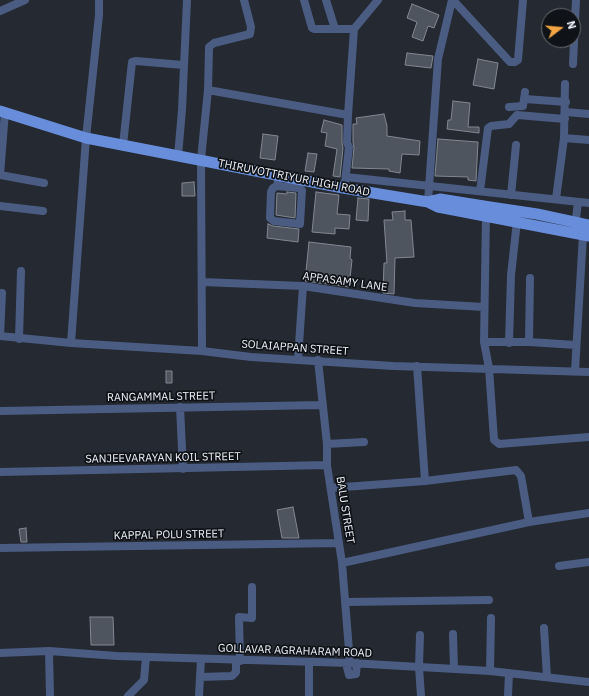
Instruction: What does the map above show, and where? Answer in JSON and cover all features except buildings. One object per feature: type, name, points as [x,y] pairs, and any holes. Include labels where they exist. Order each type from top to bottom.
[{"type":"main road","name":"THIRUVOTTRIYUR HIGH ROAD","points":[[2,111],[86,138],[201,160],[278,181],[303,185],[343,188],[428,202],[438,207],[580,232]]},
{"type":"main road","points":[[428,202],[440,200],[537,214],[580,232],[589,225]]},
{"type":"street","points":[[0,11],[25,0]]},
{"type":"street","points":[[71,343],[86,138],[99,15],[99,0]]},
{"type":"street","points":[[178,156],[182,110],[187,0]]},
{"type":"street","points":[[202,350],[201,160],[208,90],[209,52],[211,44],[247,35],[252,31],[244,0]]},
{"type":"street","points":[[304,0],[312,28],[354,29]]},
{"type":"street","points":[[326,0],[335,29]]},
{"type":"street","points":[[343,188],[346,177],[349,147],[347,143],[348,115],[354,29],[378,0]]},
{"type":"street","points":[[452,0],[510,62],[515,62],[518,60],[522,0]]},
{"type":"street","points":[[428,202],[438,59],[452,0]]},
{"type":"street","points":[[573,64],[576,0]]},
{"type":"street","points":[[123,145],[132,62],[136,61],[183,65]]},
{"type":"street","points":[[556,199],[564,138],[566,84]]},
{"type":"street","points":[[208,90],[348,115]]},
{"type":"street","points":[[509,107],[521,107],[524,105],[525,95],[566,102]]},
{"type":"street","points":[[2,111],[0,175],[44,183]]},
{"type":"street","points":[[480,191],[486,133],[488,128],[491,126],[509,124],[517,115],[565,116],[589,114]]},
{"type":"street","points":[[564,138],[589,140]]},
{"type":"street","points":[[512,194],[516,145]]},
{"type":"street","points":[[346,177],[589,203]]},
{"type":"street","points":[[278,181],[271,192],[270,218],[274,221],[300,224],[303,185]]},
{"type":"street","points":[[575,371],[580,232],[578,202]]},
{"type":"street","points":[[0,206],[43,211]]},
{"type":"street","points":[[486,215],[484,342],[489,368],[494,440],[496,443],[589,437]]},
{"type":"street","points":[[509,343],[511,275],[517,221]]},
{"type":"street","points":[[19,339],[21,271]]},
{"type":"street","points":[[529,342],[530,278]]},
{"type":"street","name":"APPASAMY LANE","points":[[202,282],[303,286],[415,303],[484,306]]},
{"type":"street","points":[[298,359],[303,286]]},
{"type":"street","points":[[0,336],[2,293]]},
{"type":"street","name":"SOLAIAPPAN STREET","points":[[0,336],[71,343],[202,350],[251,357],[416,366],[589,372]]},
{"type":"street","points":[[484,342],[529,342],[576,345]]},
{"type":"street","name":"BALU STREET","points":[[318,360],[327,444],[327,465],[342,563],[351,663]]},
{"type":"street","points":[[416,366],[425,481]]},
{"type":"street","name":"RANGAMMAL STREET","points":[[0,411],[322,405]]},
{"type":"street","points":[[180,407],[183,468]]},
{"type":"street","points":[[327,444],[364,442]]},
{"type":"street","name":"SANJEEVARAYAN KOIL STREET","points":[[0,472],[327,465]]},
{"type":"street","points":[[331,488],[425,481],[516,470],[521,476],[529,522]]},
{"type":"street","points":[[342,563],[529,522],[589,513]]},
{"type":"street","name":"KAPPAL POLU STREET","points":[[0,548],[339,543]]},
{"type":"street","points":[[559,566],[589,562]]},
{"type":"street","points":[[200,677],[232,676],[236,672],[238,661],[239,617],[252,618],[252,587]]},
{"type":"street","points":[[346,602],[489,600]]},
{"type":"street","points":[[490,618],[490,671]]},
{"type":"street","points":[[544,628],[547,677]]},
{"type":"street","points":[[420,634],[419,667],[421,696]]},
{"type":"street","points":[[453,634],[454,669]]},
{"type":"street","points":[[49,651],[50,696]]},
{"type":"street","name":"GOLLAVAR AGRAHARAM ROAD","points":[[0,653],[49,651],[238,661],[351,663],[490,671],[589,682]]},
{"type":"street","points":[[128,696],[144,680],[146,657]]},
{"type":"street","points":[[199,696],[201,659]]},
{"type":"street","points":[[309,662],[309,696]]},
{"type":"street","points":[[508,696],[509,673]]}]
